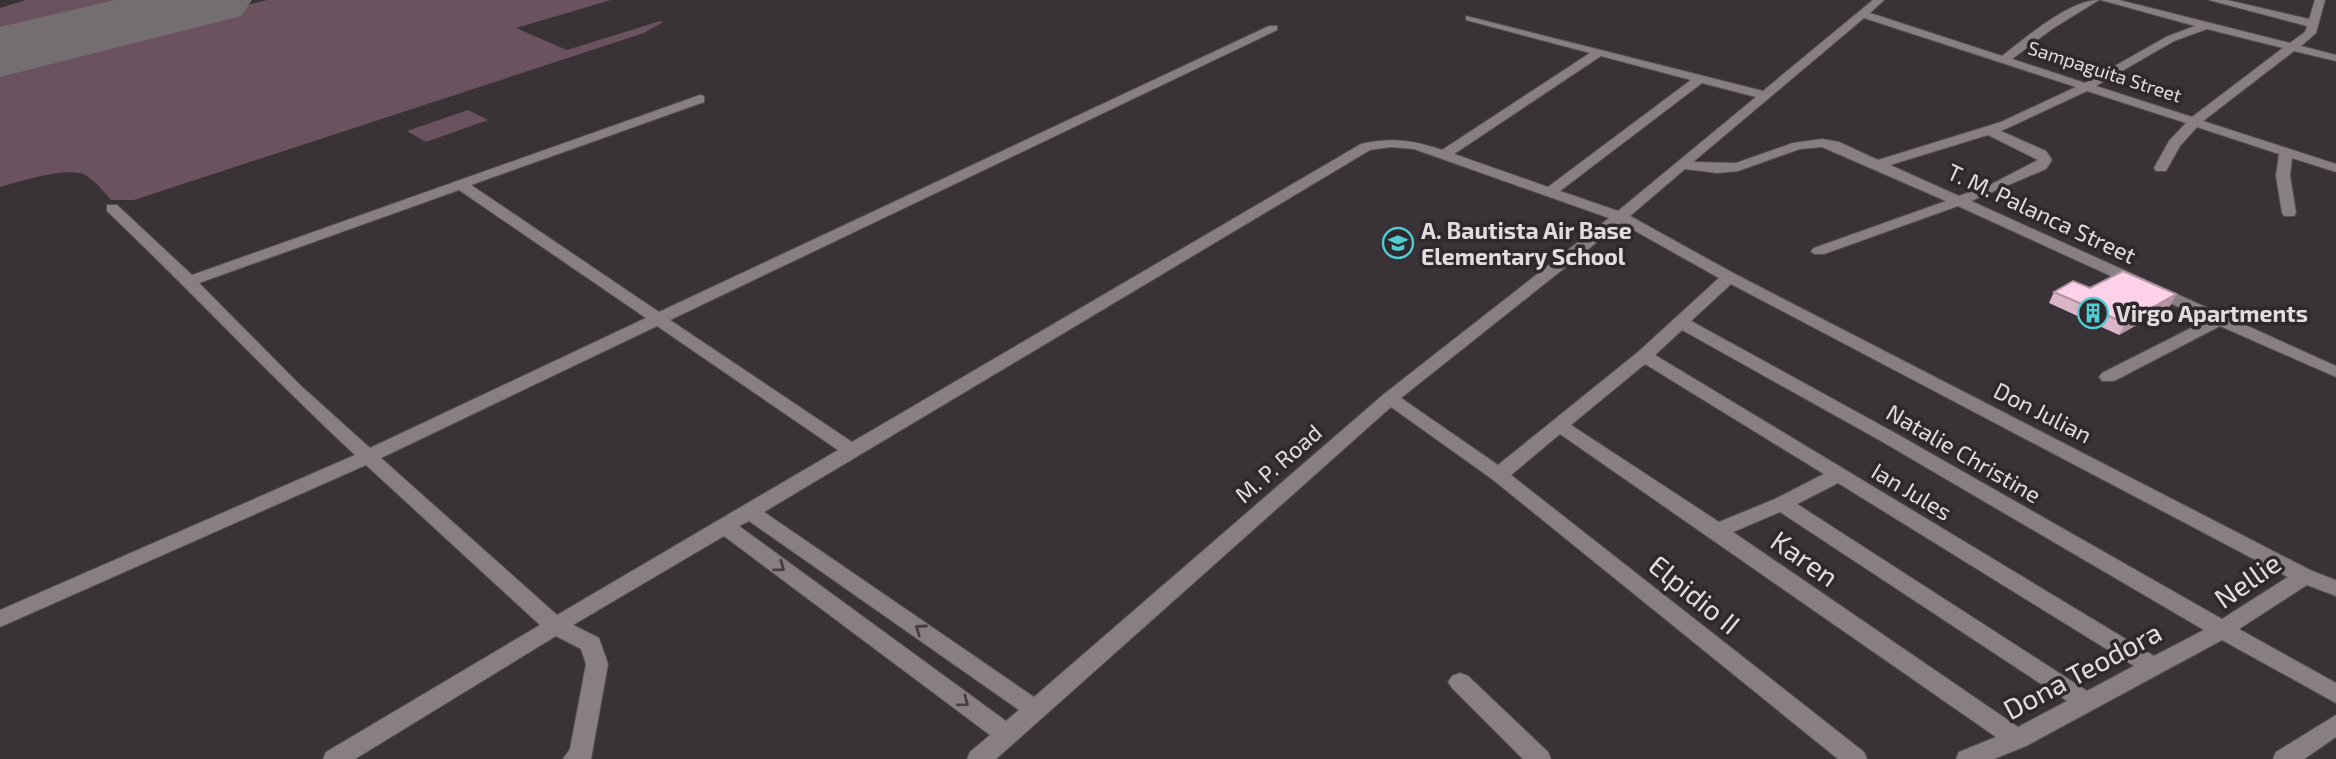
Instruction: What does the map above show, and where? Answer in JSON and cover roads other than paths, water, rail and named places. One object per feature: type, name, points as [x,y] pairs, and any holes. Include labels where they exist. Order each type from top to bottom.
[{"type":"street","name":"M. P. Road","points":[[979,759],[1390,398],[1620,217],[1879,0]]},
{"type":"street","points":[[2005,59],[2048,27],[2094,0]]},
{"type":"street","points":[[2106,0],[2336,58]]},
{"type":"street","points":[[2214,0],[2314,24]]},
{"type":"street","points":[[2161,169],[2174,144],[2195,121],[2264,66],[2295,47],[2311,33],[2320,0]]},
{"type":"street","name":"Sampaguita Street","points":[[1862,14],[2336,168]]},
{"type":"street","points":[[1470,19],[1766,96]]},
{"type":"street","points":[[1879,164],[1989,130],[2088,86],[2124,63],[2207,25]]},
{"type":"street","points":[[0,619],[367,457],[1273,28]]},
{"type":"street","points":[[1445,154],[1599,52]]},
{"type":"street","points":[[1549,193],[1700,79]]},
{"type":"street","points":[[189,281],[699,99]]},
{"type":"street","points":[[1819,251],[2014,179],[2041,166],[2045,160],[2041,154],[1989,130]]},
{"type":"street","name":"T. M. Palanca Street","points":[[1682,165],[1727,169],[1763,159],[1808,141],[1817,141],[1879,164],[1958,199],[2336,372]]},
{"type":"street","name":"Don Julian","points":[[335,759],[1366,147],[1391,143],[1416,145],[1445,154],[1620,217],[1729,277],[2305,576],[2336,588]]},
{"type":"street","points":[[2286,152],[2283,176],[2289,213]]},
{"type":"street","points":[[461,185],[852,452]]},
{"type":"street","points":[[112,208],[189,281],[293,388],[367,457],[555,626],[591,644],[597,664],[581,754],[575,759]]},
{"type":"street","points":[[1499,475],[1644,356],[1729,277]]},
{"type":"street","points":[[2109,377],[2219,320]]},
{"type":"street","name":"Natalie Christine","points":[[1680,322],[1888,437],[2222,630]]},
{"type":"street","name":"Ian Jules","points":[[1644,356],[2154,667]]},
{"type":"street","name":"Elpidio II","points":[[1390,398],[1499,475],[1855,759]]},
{"type":"street","name":"Karen","points":[[1560,426],[2017,739]]},
{"type":"street","points":[[1717,531],[1782,504],[1838,475]]},
{"type":"street","points":[[1782,504],[2086,702]]},
{"type":"street","points":[[751,512],[1037,710]]},
{"type":"street","points":[[725,527],[1007,734]]},
{"type":"street","name":"Nellie","points":[[2305,576],[2222,630],[2336,694]]},
{"type":"street","name":"Dona Teodora","points":[[1968,759],[2017,739],[2222,630]]},
{"type":"street","points":[[1460,682],[1539,759]]},
{"type":"street","points":[[2285,759],[2336,725]]},
{"type":"place","name":"A. Bautista Air Base Elementary School","points":[[1398,243]]},
{"type":"place","name":"Virgo Apartments","points":[[2093,313]]}]
